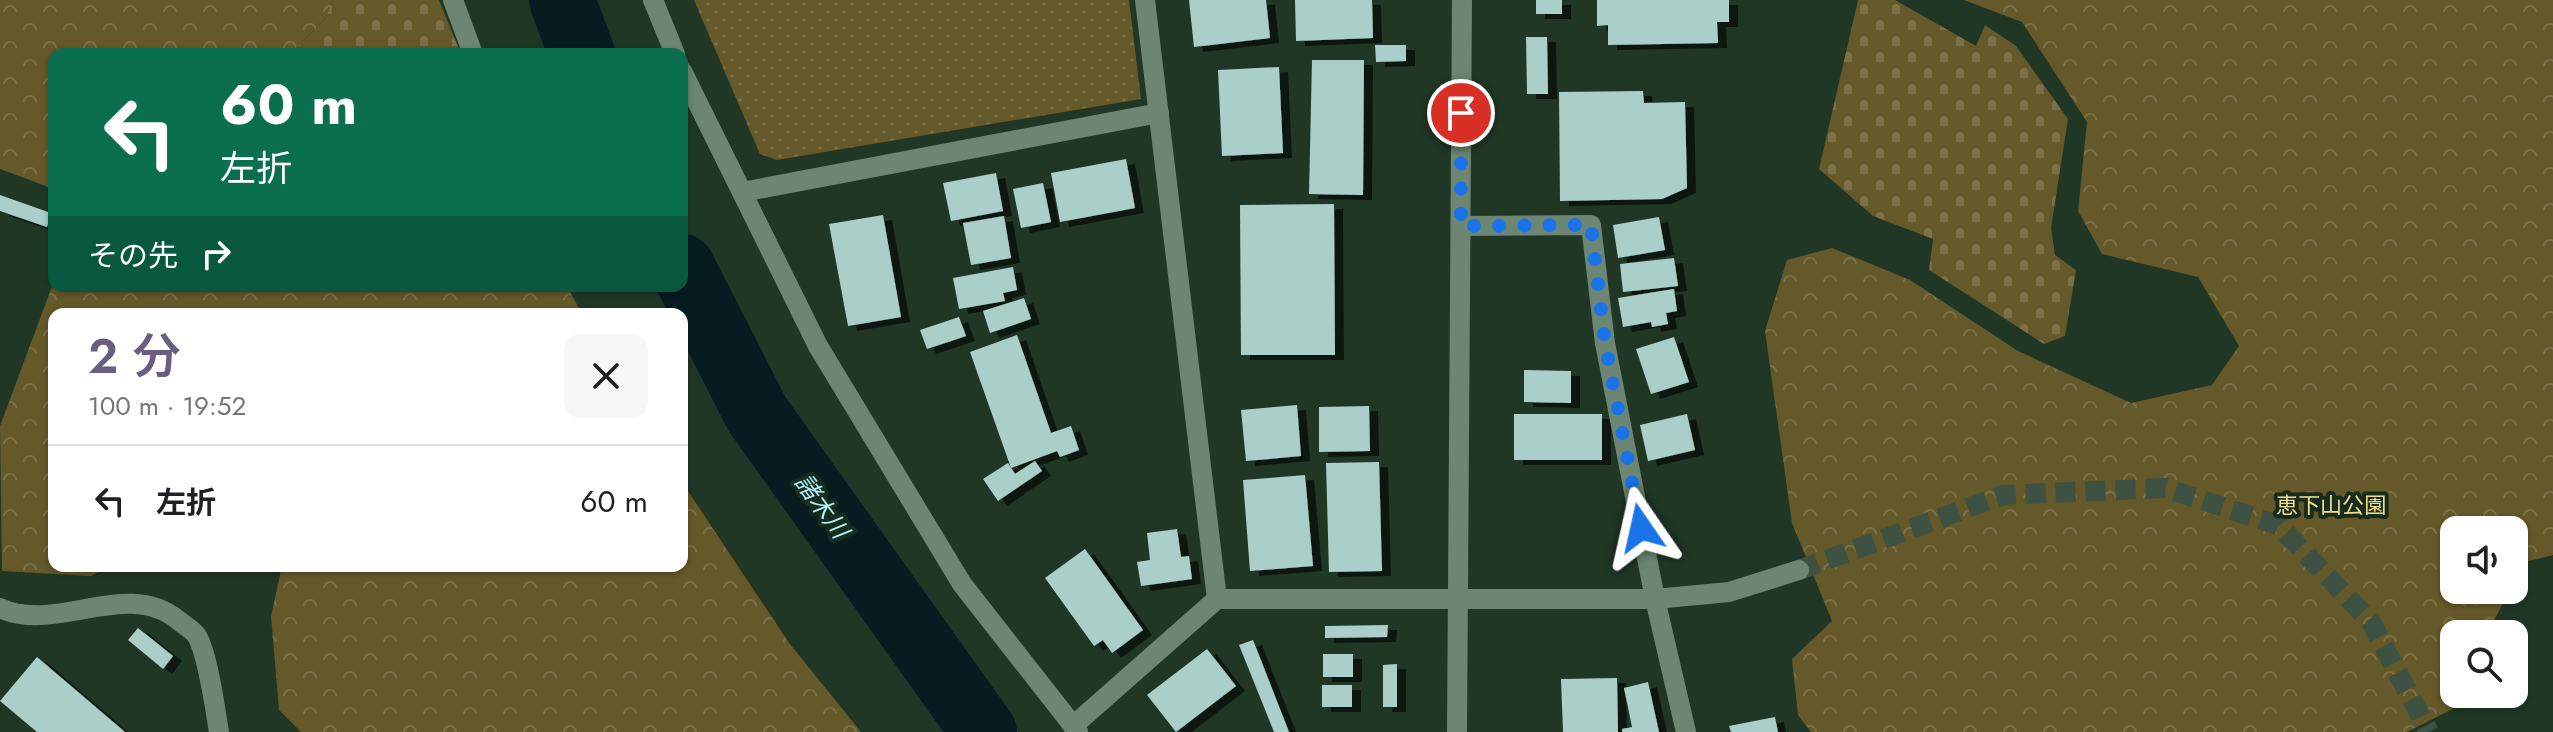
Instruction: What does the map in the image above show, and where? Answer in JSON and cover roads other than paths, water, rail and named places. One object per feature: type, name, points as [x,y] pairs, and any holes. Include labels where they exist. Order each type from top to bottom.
[{"type":"street","points":[[453,0],[471,48]]},
{"type":"street","points":[[653,0],[673,48]]},
{"type":"street","points":[[1145,0],[1217,599]]},
{"type":"street","points":[[1457,732],[1462,0]]},
{"type":"street","points":[[688,83],[818,346],[962,584],[1075,729],[1217,599],[1655,599],[1729,592],[1799,570]]},
{"type":"street","points":[[742,192],[1159,113]]},
{"type":"street","points":[[1461,226],[1591,225],[1605,343],[1655,599],[1686,732]]},
{"type":"street","points":[[0,608],[14,615],[64,614],[122,602],[166,610],[197,635],[210,681],[219,732]]},
{"type":"waterway","name":"諸木川","points":[[562,0],[580,48]]},
{"type":"waterway","name":"諸木川","points":[[688,279],[757,414],[984,732]]},
{"type":"tunnel","points":[[1799,570],[2003,495],[2165,488],[2278,525],[2371,622],[2429,732]]},
{"type":"park label","name":"恵下山公園","points":[[2331,505]]}]
